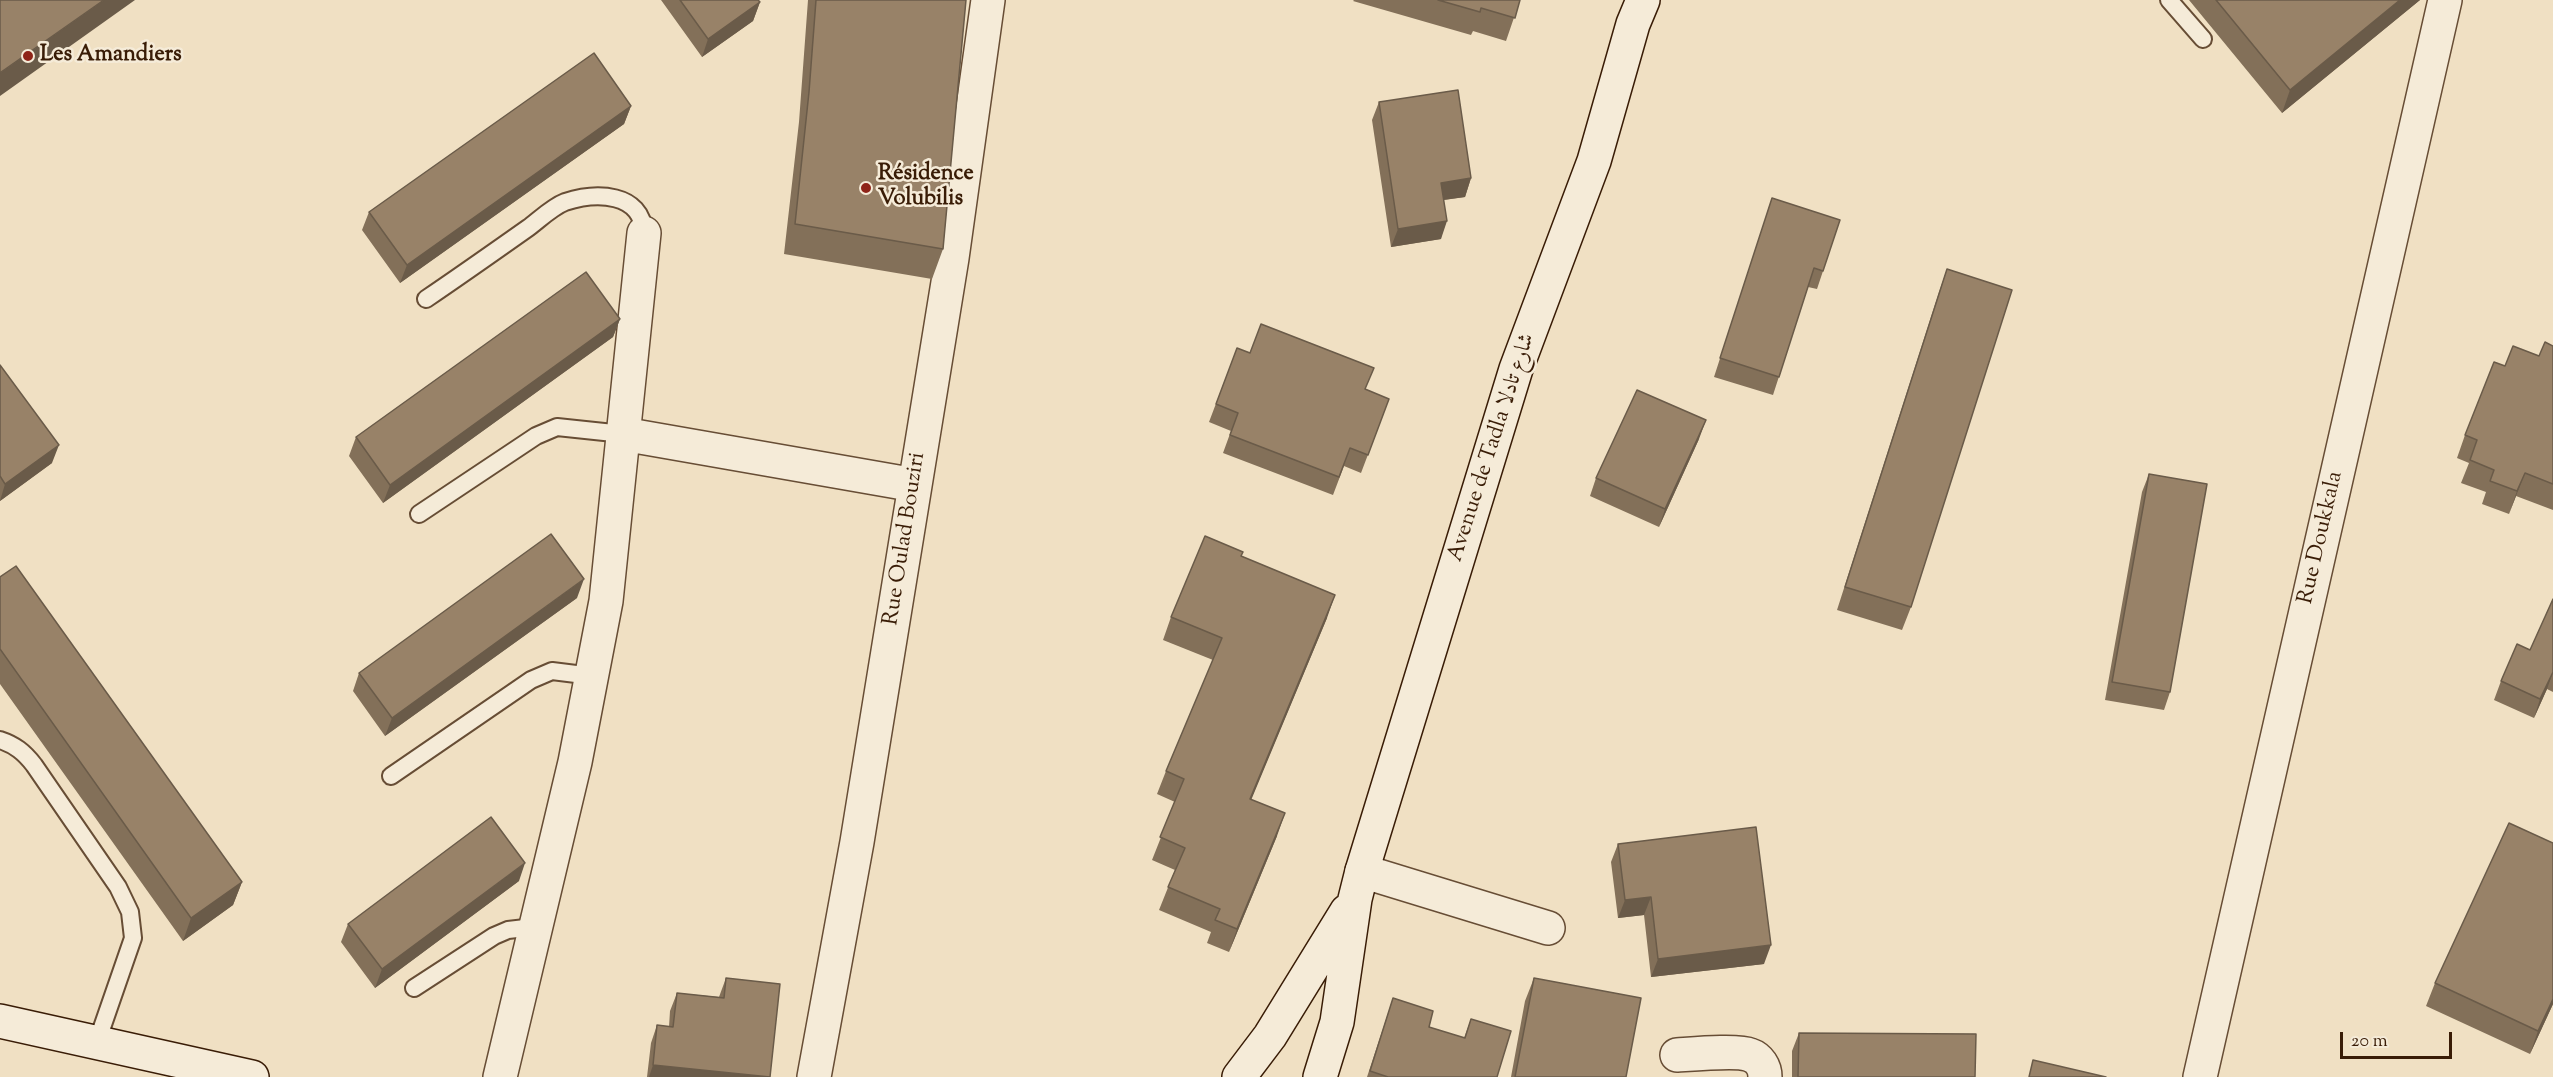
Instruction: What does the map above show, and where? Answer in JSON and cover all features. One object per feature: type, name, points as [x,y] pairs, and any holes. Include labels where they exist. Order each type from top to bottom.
[{"type":"street","name":"Rue Oulad Bouziri","points":[[814,1077],[858,831],[952,258],[988,0]]},
{"type":"street","name":"Avenue de Tadla شارع تادلا","points":[[1320,1077],[1337,1022],[1358,885],[1516,369],[1594,161],[1633,24],[1643,0]]},
{"type":"street","name":"Rue Doukkala","points":[[2200,1077],[2445,0]]},
{"type":"street","points":[[500,1077],[575,762],[606,601],[644,233]]},
{"type":"street","points":[[623,434],[915,485]]},
{"type":"street","points":[[1358,885],[1548,928]]},
{"type":"street","name":"Avenue de Tadla شارع تادلا","points":[[1239,1077],[1270,1036],[1358,885]]},
{"type":"street","points":[[0,1021],[252,1077]]},
{"type":"street","points":[[1677,1055],[1748,1054],[1758,1059],[1765,1071],[1765,1077]]},
{"type":"lane","points":[[2169,0],[2203,39]]},
{"type":"lane","points":[[426,299],[564,203],[597,195],[617,198],[633,206],[639,212],[644,220],[644,233]]},
{"type":"lane","points":[[419,514],[536,436],[557,428],[623,434]]},
{"type":"lane","points":[[390,776],[531,680],[552,671],[592,676]]},
{"type":"lane","points":[[0,740],[12,744],[25,753],[118,888],[130,912],[133,938],[126,965],[97,1042]]},
{"type":"lane","points":[[414,988],[494,936],[508,930],[534,927]]},
{"type":"building","name":"Les Amandiers","points":[[0,0],[104,0],[0,73]]},
{"type":"building","points":[[680,0],[758,0],[760,2],[708,39]]},
{"type":"building","name":"Résidence Volubilis","points":[[816,0],[966,0],[943,249],[795,224]]},
{"type":"building","points":[[1438,0],[1520,0],[1515,18],[1481,8],[1480,12]]},
{"type":"building","points":[[2216,0],[2400,0],[2290,90]]},
{"type":"building","points":[[594,53],[631,106],[407,265],[369,212]]},
{"type":"building","points":[[1458,90],[1471,178],[1441,183],[1447,221],[1398,229],[1379,102]]},
{"type":"building","points":[[1772,198],[1840,220],[1823,271],[1814,268],[1779,377],[1720,358]]},
{"type":"building","points":[[1947,269],[2012,290],[1911,607],[1845,587]]},
{"type":"building","points":[[586,272],[620,319],[390,485],[356,437]]},
{"type":"building","points":[[1261,324],[1374,368],[1365,389],[1389,399],[1368,455],[1350,448],[1339,477],[1230,435],[1238,413],[1216,404],[1237,348],[1250,353]]},
{"type":"building","points":[[2545,342],[2553,346],[2553,484],[2525,473],[2517,491],[2490,481],[2494,470],[2470,460],[2477,440],[2465,435],[2494,362],[2505,366],[2513,346],[2539,356]]},
{"type":"building","points":[[0,365],[59,445],[5,484],[0,476]]},
{"type":"building","points":[[1637,390],[1706,420],[1665,509],[1596,478]]},
{"type":"building","points":[[2149,474],[2207,484],[2170,692],[2112,682]]},
{"type":"building","points":[[551,534],[584,579],[392,718],[359,673]]},
{"type":"building","points":[[1205,536],[1243,552],[1241,556],[1335,595],[1250,799],[1285,813],[1237,929],[1215,920],[1220,909],[1168,887],[1185,848],[1160,837],[1184,779],[1166,771],[1222,638],[1171,617]]},
{"type":"building","points":[[16,566],[242,882],[191,918],[0,649],[0,577]]},
{"type":"building","points":[[2553,599],[2553,672],[2540,699],[2501,681],[2517,644],[2530,650]]},
{"type":"building","points":[[491,817],[525,863],[382,969],[348,924]]},
{"type":"building","points":[[2509,823],[2553,843],[2553,999],[2538,1031],[2435,983]]},
{"type":"building","points":[[1756,827],[1771,945],[1658,959],[1651,897],[1625,900],[1618,844]]},
{"type":"building","points":[[726,978],[780,984],[770,1077],[653,1065],[657,1025],[673,1027],[677,993],[724,998]]},
{"type":"building","points":[[1534,978],[1641,998],[1626,1077],[1515,1077]]},
{"type":"building","points":[[1393,998],[1433,1011],[1429,1027],[1465,1038],[1471,1019],[1511,1031],[1497,1077],[1388,1077],[1370,1071]]},
{"type":"building","points":[[1799,1033],[1976,1034],[1975,1077],[1798,1077]]},
{"type":"building","points":[[2033,1060],[2106,1077],[2029,1077]]},
{"type":"place","name":"Les Amandiers","points":[[28,56]]},
{"type":"place","name":"Résidence Volubilis","points":[[866,188]]}]
